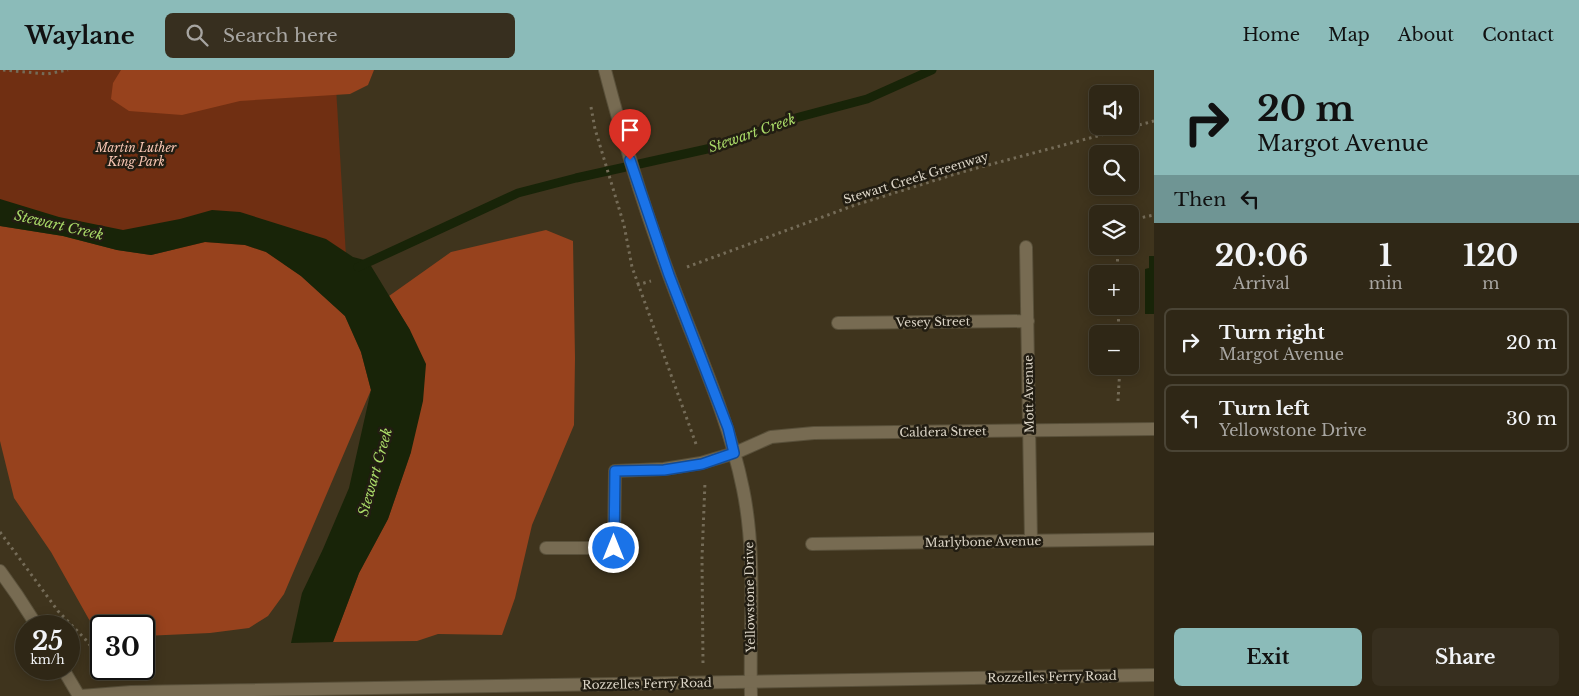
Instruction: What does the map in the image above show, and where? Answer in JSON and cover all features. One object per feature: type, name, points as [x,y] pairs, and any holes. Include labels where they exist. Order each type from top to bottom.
[{"type":"street","name":"Yellowstone Drive","points":[[605,70],[648,216],[728,428],[743,491],[751,555],[751,696]]},
{"type":"street","name":"Mott Avenue","points":[[1026,247],[1031,541]]},
{"type":"street","name":"Vesey Street","points":[[838,323],[1028,321]]},
{"type":"street","name":"Caldera Street","points":[[546,548],[614,548],[615,471],[664,470],[702,464],[771,437],[814,433],[1154,429]]},
{"type":"street","name":"Marlybone Avenue","points":[[812,544],[1154,539]]},
{"type":"street","points":[[0,571],[30,615]]},
{"type":"street","name":"Rozzelles Ferry Road","points":[[80,696],[131,692],[1154,675]]},
{"type":"street","points":[[70,680],[80,696]]},
{"type":"path","points":[[3,70],[48,74],[68,70]]},
{"type":"path","name":"Stewart Creek Greenway","points":[[688,267],[855,205],[962,172],[1154,121]]},
{"type":"path","points":[[595,129],[624,225],[637,285],[695,438],[702,464],[705,480],[702,558],[702,648]]},
{"type":"path","points":[[1139,218],[1154,215]]},
{"type":"path","points":[[637,285],[653,281]]},
{"type":"path","points":[[1118,401],[1119,375]]},
{"type":"path","points":[[0,532],[58,611],[90,645]]},
{"type":"green space","name":"Martin Luther King Park","points":[[0,70],[335,70],[347,273],[136,243],[0,212]]},
{"type":"shaded area","points":[[121,70],[374,70],[368,85],[350,94],[240,101],[182,115],[129,111],[111,99],[113,83]]},
{"type":"shaded area","points":[[0,226],[63,236],[117,250],[151,255],[205,242],[245,245],[266,252],[301,276],[345,316],[361,352],[371,390],[284,594],[268,616],[249,628],[210,633],[155,636],[155,615],[90,615],[90,621],[51,552],[14,498],[0,441]]},
{"type":"shaded area","points":[[546,230],[573,241],[574,425],[532,525],[515,598],[502,635],[438,634],[417,641],[333,642],[359,573],[388,519],[411,452],[410,330],[389,296],[451,252]]},
{"type":"water","points":[[0,199],[59,217],[123,230],[180,219],[212,210],[240,212],[326,239],[353,257],[368,261],[410,330],[426,364],[423,401],[411,452],[388,519],[359,573],[333,642],[291,643],[302,593],[349,488],[371,390],[361,352],[345,316],[301,276],[266,252],[245,245],[205,242],[151,255],[117,250],[63,236],[0,226]]},
{"type":"water","points":[[1149,256],[1154,256],[1154,314],[1145,314],[1145,269],[1149,268]]},
{"type":"waterway","name":"Stewart Creek","points":[[358,267],[518,193],[576,178],[725,145],[788,120],[867,99],[932,70]]},
{"type":"route","points":[[614,548],[615,471],[664,470],[702,464],[734,453],[728,428],[669,275],[630,160]]}]
